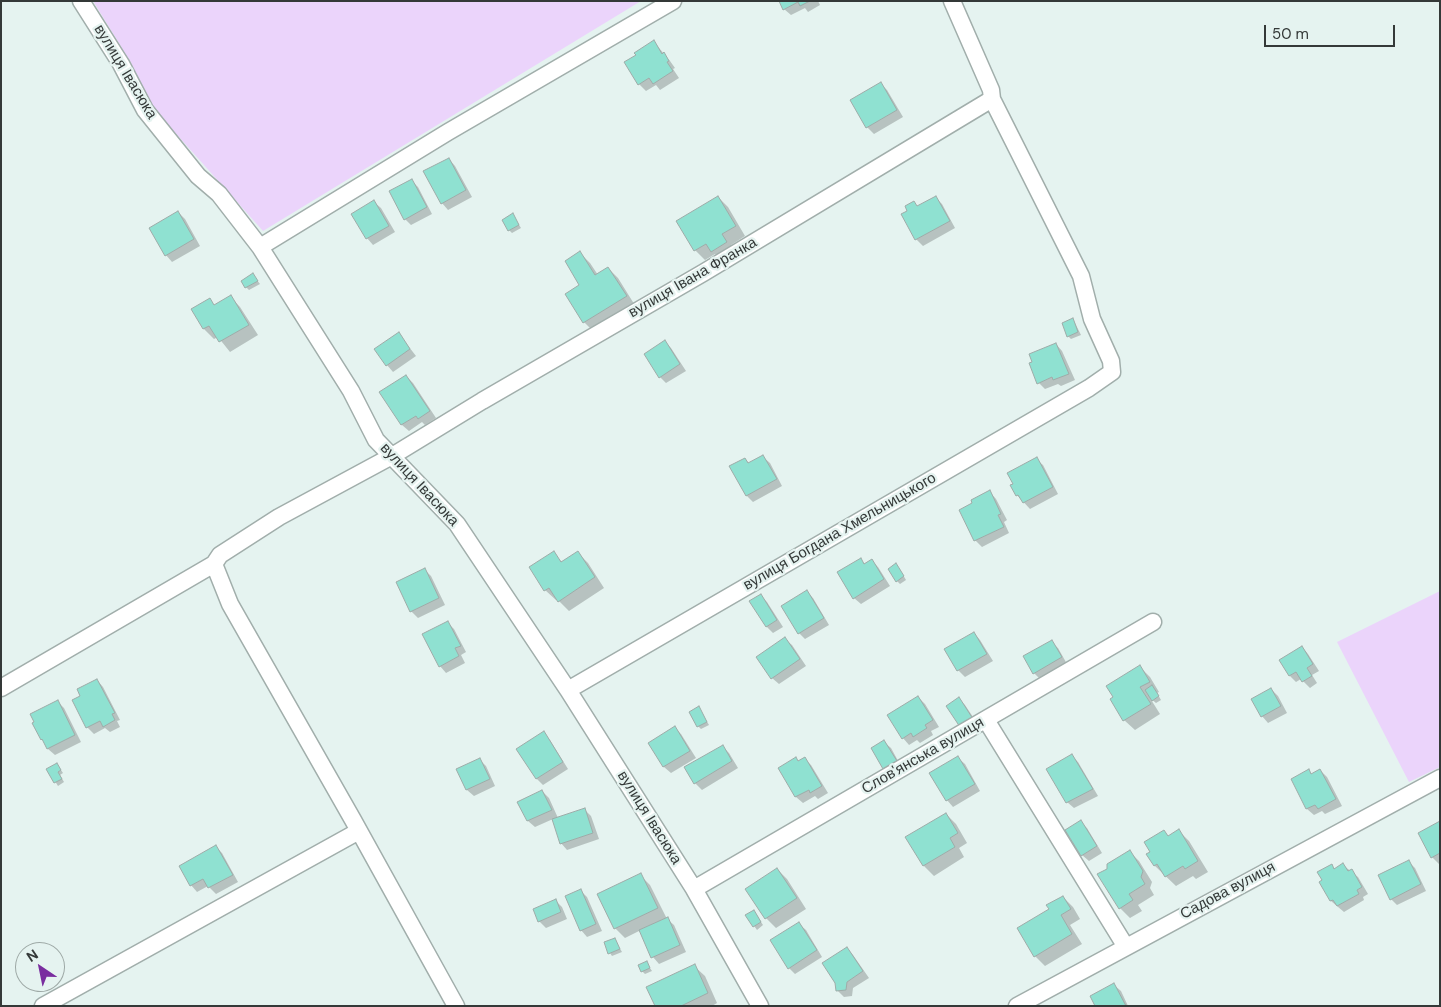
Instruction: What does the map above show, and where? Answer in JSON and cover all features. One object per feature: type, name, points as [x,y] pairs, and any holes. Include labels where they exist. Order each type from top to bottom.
[{"type":"street","name":"вулиця Івасюка","points":[[81,1],[121,64],[146,110],[198,176],[219,194],[260,246],[351,391],[376,440],[457,524],[568,690],[694,890],[760,1006]]},
{"type":"street","points":[[260,246],[456,127],[673,1]]},
{"type":"street","points":[[952,1],[991,90],[992,99]]},
{"type":"street","name":"вулиця Богдана Хмельницького","points":[[568,690],[1080,393],[1112,372],[1111,361],[1092,319],[1081,276],[992,99]]},
{"type":"street","name":"вулиця Івана Франка","points":[[1,688],[214,564],[220,555],[279,517],[392,456],[482,401],[703,273],[992,99]]},
{"type":"street","points":[[214,564],[230,604],[456,1006]]},
{"type":"street","name":"Слов'янська вулиця","points":[[694,890],[1153,622]]},
{"type":"street","points":[[986,720],[1126,947]]},
{"type":"street","name":"Садова вулиця","points":[[1017,1006],[1440,778]]},
{"type":"street","points":[[43,1006],[359,831]]},
{"type":"shaded area","points":[[93,1],[641,1],[263,231],[153,108],[131,63]]},
{"type":"shaded area","points":[[1440,591],[1440,767],[1409,782],[1337,642]]},
{"type":"building","points":[[779,1],[810,1],[800,6],[798,2],[783,10]]},
{"type":"building","points":[[654,40],[662,54],[664,52],[669,61],[667,62],[673,71],[653,84],[649,78],[638,85],[624,62]]},
{"type":"building","points":[[881,82],[897,110],[866,128],[850,100]]},
{"type":"building","points":[[449,158],[466,190],[441,204],[423,171]]},
{"type":"building","points":[[412,179],[427,207],[404,220],[389,191]]},
{"type":"building","points":[[718,196],[736,226],[722,234],[727,242],[711,252],[706,244],[694,251],[676,221]]},
{"type":"building","points":[[936,196],[950,221],[915,240],[901,214],[907,211],[905,206],[914,201],[917,206]]},
{"type":"building","points":[[374,200],[389,226],[366,239],[351,214]]},
{"type":"building","points":[[178,211],[194,239],[165,256],[149,228]]},
{"type":"building","points":[[513,213],[519,225],[508,231],[502,220]]},
{"type":"building","points":[[580,251],[595,275],[608,267],[627,296],[583,323],[565,294],[579,285],[565,261]]},
{"type":"building","points":[[253,273],[258,281],[245,288],[241,281]]},
{"type":"building","points":[[231,295],[249,325],[219,342],[209,326],[203,329],[191,309],[210,298],[214,305]]},
{"type":"building","points":[[1073,318],[1078,332],[1067,337],[1062,323]]},
{"type":"building","points":[[399,332],[410,349],[386,366],[374,349]]},
{"type":"building","points":[[665,340],[680,364],[659,378],[644,354]]},
{"type":"building","points":[[1056,343],[1069,374],[1053,380],[1052,377],[1037,384],[1029,363],[1032,362],[1029,354]]},
{"type":"building","points":[[406,375],[430,411],[418,419],[416,416],[401,425],[379,392]]},
{"type":"building","points":[[763,455],[777,479],[746,496],[729,466],[745,458],[748,463]]},
{"type":"building","points":[[1037,457],[1053,487],[1023,503],[1018,495],[1016,496],[1010,485],[1013,484],[1007,473]]},
{"type":"building","points":[[990,490],[1001,514],[998,515],[1004,527],[974,541],[959,510],[972,503],[971,500]]},
{"type":"building","points":[[554,551],[561,562],[578,551],[595,577],[558,602],[549,588],[544,591],[529,567]]},
{"type":"building","points":[[861,558],[864,564],[872,559],[884,579],[853,599],[837,572]]},
{"type":"building","points":[[896,563],[904,576],[896,582],[888,569]]},
{"type":"building","points":[[425,568],[439,598],[410,612],[396,582]]},
{"type":"building","points":[[807,590],[824,618],[798,634],[781,606]]},
{"type":"building","points":[[761,594],[777,620],[766,627],[749,601]]},
{"type":"building","points":[[448,621],[461,646],[455,648],[459,656],[439,667],[422,634]]},
{"type":"building","points":[[974,632],[987,654],[957,671],[944,649]]},
{"type":"building","points":[[785,637],[800,659],[771,679],[756,657]]},
{"type":"building","points":[[1052,640],[1062,657],[1033,674],[1023,656]]},
{"type":"building","points":[[1302,646],[1313,664],[1307,668],[1312,676],[1302,682],[1296,672],[1289,676],[1279,660]]},
{"type":"building","points":[[1140,665],[1150,682],[1140,687],[1151,704],[1123,721],[1110,699],[1113,697],[1106,686]]},
{"type":"building","points":[[97,679],[115,713],[112,714],[115,720],[103,727],[100,721],[86,728],[72,700],[80,696],[77,689]]},
{"type":"building","points":[[1152,685],[1159,696],[1152,701],[1145,690]]},
{"type":"building","points":[[1271,688],[1281,706],[1261,717],[1251,699]]},
{"type":"building","points":[[918,696],[933,720],[925,725],[927,728],[913,737],[911,733],[902,739],[887,715]]},
{"type":"building","points":[[959,697],[973,719],[960,727],[946,706]]},
{"type":"building","points":[[58,700],[75,735],[47,749],[32,723],[34,722],[30,714]]},
{"type":"building","points":[[699,706],[707,722],[697,727],[689,712]]},
{"type":"building","points":[[675,726],[690,751],[663,767],[648,743]]},
{"type":"building","points":[[544,731],[563,762],[536,779],[516,749]]},
{"type":"building","points":[[884,740],[897,761],[883,769],[871,748]]},
{"type":"building","points":[[723,745],[732,761],[694,784],[684,767]]},
{"type":"building","points":[[1072,754],[1093,789],[1066,803],[1046,769]]},
{"type":"building","points":[[958,756],[975,784],[946,801],[929,773]]},
{"type":"building","points":[[796,757],[798,761],[805,757],[822,786],[810,793],[809,790],[795,797],[778,768]]},
{"type":"building","points":[[480,758],[490,779],[466,790],[456,769]]},
{"type":"building","points":[[57,763],[61,770],[58,772],[62,779],[54,783],[46,769]]},
{"type":"building","points":[[1309,769],[1311,774],[1320,769],[1336,799],[1318,809],[1315,805],[1306,809],[1291,779]]},
{"type":"building","points":[[542,790],[552,810],[527,821],[517,802]]},
{"type":"building","points":[[585,808],[593,833],[560,844],[552,819]]},
{"type":"building","points":[[946,813],[958,833],[950,838],[955,847],[923,866],[905,837]]},
{"type":"building","points":[[1081,820],[1097,846],[1081,856],[1065,830]]},
{"type":"building","points":[[1440,821],[1440,853],[1431,858],[1418,833]]},
{"type":"building","points":[[1179,829],[1198,861],[1185,869],[1183,866],[1165,877],[1157,864],[1154,866],[1146,854],[1150,852],[1144,842],[1164,830],[1168,836]]},
{"type":"building","points":[[216,845],[233,875],[208,888],[203,879],[190,886],[179,866]]},
{"type":"building","points":[[1130,850],[1143,871],[1141,877],[1145,884],[1129,894],[1133,900],[1119,909],[1097,874],[1107,869],[1107,864]]},
{"type":"building","points":[[1409,860],[1421,884],[1390,900],[1378,875]]},
{"type":"building","points":[[1343,863],[1348,871],[1352,869],[1362,887],[1357,890],[1359,894],[1337,906],[1333,900],[1330,901],[1319,882],[1322,880],[1317,872],[1332,864],[1334,869]]},
{"type":"building","points":[[777,868],[797,898],[765,919],[745,889]]},
{"type":"building","points":[[641,873],[658,908],[614,929],[597,894]]},
{"type":"building","points":[[581,889],[596,924],[580,931],[565,896]]},
{"type":"building","points":[[1063,896],[1071,909],[1061,915],[1072,934],[1034,957],[1017,928],[1049,909],[1046,905]]},
{"type":"building","points":[[556,899],[561,912],[538,922],[533,909]]},
{"type":"building","points":[[754,910],[761,922],[753,927],[745,915]]},
{"type":"building","points":[[668,917],[680,945],[651,958],[639,930]]},
{"type":"building","points":[[799,922],[817,950],[788,969],[770,940]]},
{"type":"building","points":[[615,938],[620,949],[608,954],[604,942]]},
{"type":"building","points":[[847,947],[863,971],[847,982],[846,990],[836,991],[835,983],[822,963]]},
{"type":"building","points":[[647,961],[650,968],[641,972],[638,965]]},
{"type":"building","points":[[695,964],[708,993],[681,1006],[655,1006],[646,987]]},
{"type":"building","points":[[1114,983],[1126,1006],[1095,1006],[1090,996]]}]
